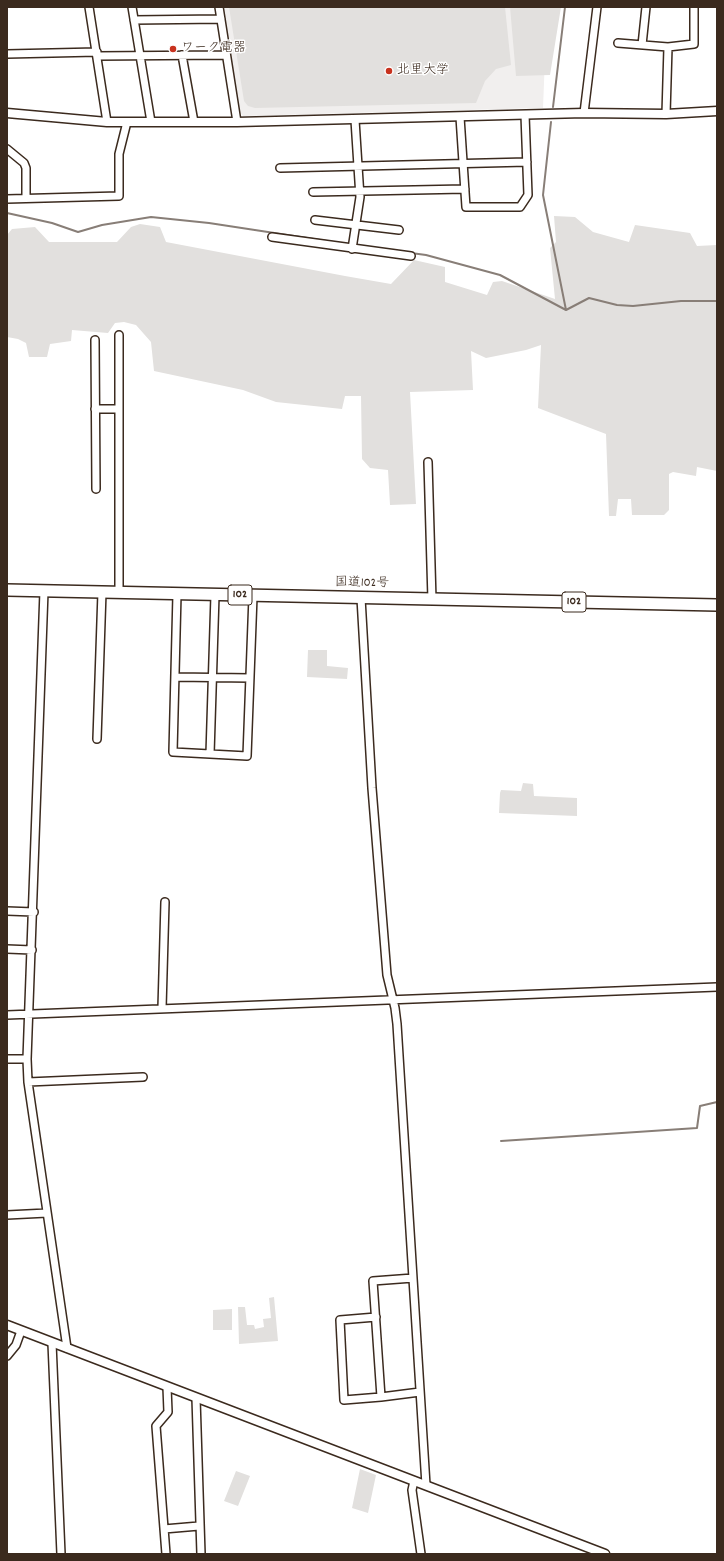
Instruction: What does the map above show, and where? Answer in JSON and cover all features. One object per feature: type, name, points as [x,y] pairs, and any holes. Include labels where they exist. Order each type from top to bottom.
[{"type":"highway","name":"国道102号","points":[[7,590],[717,605]]},
{"type":"street","points":[[89,7],[107,122]]},
{"type":"street","points":[[132,7],[151,122]]},
{"type":"street","points":[[219,7],[238,122]]},
{"type":"street","points":[[584,113],[597,7]]},
{"type":"street","points":[[642,45],[646,7]]},
{"type":"street","points":[[618,43],[668,47],[694,44],[694,7]]},
{"type":"street","points":[[134,20],[221,19]]},
{"type":"street","points":[[666,114],[668,47]]},
{"type":"street","points":[[7,54],[97,54],[139,56],[226,55]]},
{"type":"street","points":[[182,55],[194,122]]},
{"type":"street","points":[[7,114],[107,122],[238,122],[584,113],[666,114],[717,110]]},
{"type":"street","points":[[460,117],[466,207],[520,207],[528,195],[525,115]]},
{"type":"street","points":[[352,246],[360,191],[355,120]]},
{"type":"street","points":[[7,199],[119,196],[119,154],[127,122]]},
{"type":"street","points":[[7,149],[24,163],[26,168],[26,198]]},
{"type":"street","points":[[280,168],[527,162]]},
{"type":"street","points":[[314,192],[465,189]]},
{"type":"street","points":[[315,220],[400,230]]},
{"type":"street","points":[[272,237],[352,246],[411,256]]},
{"type":"street","points":[[119,335],[119,593]]},
{"type":"street","points":[[95,340],[96,489]]},
{"type":"street","points":[[95,409],[118,409]]},
{"type":"street","points":[[428,462],[432,600]]},
{"type":"street","points":[[44,591],[34,912],[27,1059],[28,1082],[67,1348]]},
{"type":"street","points":[[97,738],[102,592]]},
{"type":"street","points":[[177,594],[173,752],[247,756],[252,596]]},
{"type":"street","points":[[210,754],[215,595]]},
{"type":"street","points":[[361,598],[373,803],[387,975],[397,1024],[426,1485]]},
{"type":"street","points":[[175,677],[250,678]]},
{"type":"street","points":[[162,1008],[165,902]]},
{"type":"street","points":[[7,911],[34,912]]},
{"type":"street","points":[[7,950],[32,950]]},
{"type":"street","points":[[7,1015],[717,987]]},
{"type":"street","points":[[7,1060],[27,1059]]},
{"type":"street","points":[[28,1082],[143,1077]]},
{"type":"street","points":[[7,1215],[47,1213]]},
{"type":"street","points":[[381,1396],[373,1281],[413,1278]]},
{"type":"street","points":[[376,1317],[340,1320],[344,1400],[420,1392]]},
{"type":"street","points":[[7,1325],[605,1554]]},
{"type":"street","points":[[7,1356],[16,1345],[21,1331]]},
{"type":"street","points":[[52,1343],[61,1554]]},
{"type":"street","points":[[166,1554],[156,1426],[168,1412],[167,1387]]},
{"type":"street","points":[[196,1398],[201,1554]]},
{"type":"street","points":[[414,1481],[412,1490],[421,1554]]},
{"type":"street","points":[[164,1529],[199,1526]]},
{"type":"shaded area","name":"北里大学","points":[[222,7],[547,7],[543,108],[243,116],[238,110]]},
{"type":"shaded area","name":"北里大学","points":[[229,7],[505,7],[511,65],[496,69],[485,81],[476,103],[255,108],[248,106],[244,101]]},
{"type":"shaded area","points":[[510,7],[561,7],[550,75],[516,76]]},
{"type":"shaded area","points":[[554,216],[575,217],[593,232],[629,242],[635,225],[690,233],[697,246],[717,245],[717,471],[697,467],[696,476],[673,472],[669,474],[669,510],[664,515],[632,515],[631,499],[618,499],[616,516],[609,516],[606,434],[538,408],[541,345],[526,350],[486,358],[471,351],[473,390],[410,392],[416,504],[390,505],[388,470],[370,468],[362,459],[361,396],[345,396],[342,409],[276,402],[243,390],[154,371],[151,342],[136,325],[124,322],[115,323],[108,333],[72,330],[71,341],[50,344],[47,357],[29,357],[26,343],[18,339],[7,337],[7,235],[12,229],[35,227],[49,242],[117,242],[131,227],[140,224],[160,227],[166,242],[345,276],[391,284],[414,260],[445,267],[445,282],[487,295],[493,282],[502,281],[555,299],[550,248],[556,242]]},
{"type":"shaded area","points":[[308,650],[327,650],[327,666],[348,668],[347,679],[307,677]]},
{"type":"shaded area","points":[[523,783],[533,784],[534,796],[577,798],[577,816],[499,813],[501,790],[521,791]]},
{"type":"shaded area","points":[[274,1297],[278,1341],[239,1344],[238,1307],[245,1307],[247,1325],[254,1325],[255,1329],[264,1327],[263,1319],[271,1318],[269,1298]]},
{"type":"shaded area","points":[[232,1309],[232,1330],[213,1330],[213,1310]]},
{"type":"shaded area","points":[[360,1469],[376,1475],[368,1513],[352,1508]]},
{"type":"shaded area","points":[[236,1471],[250,1476],[238,1506],[224,1501]]},
{"type":"waterway","points":[[553,107],[565,7]]},
{"type":"waterway","points":[[551,122],[543,195],[566,310]]},
{"type":"waterway","points":[[7,213],[52,223],[78,232],[102,225],[151,217],[209,223],[340,243]]},
{"type":"waterway","points":[[411,253],[426,255],[500,275],[566,310],[589,298],[617,305],[633,306],[681,301],[717,301]]},
{"type":"waterway","points":[[501,1141],[697,1128],[700,1106],[717,1102]]},
{"type":"place","name":"ワーク電器","points":[[173,49]]},
{"type":"place","name":"北里大学","points":[[389,71]]}]
